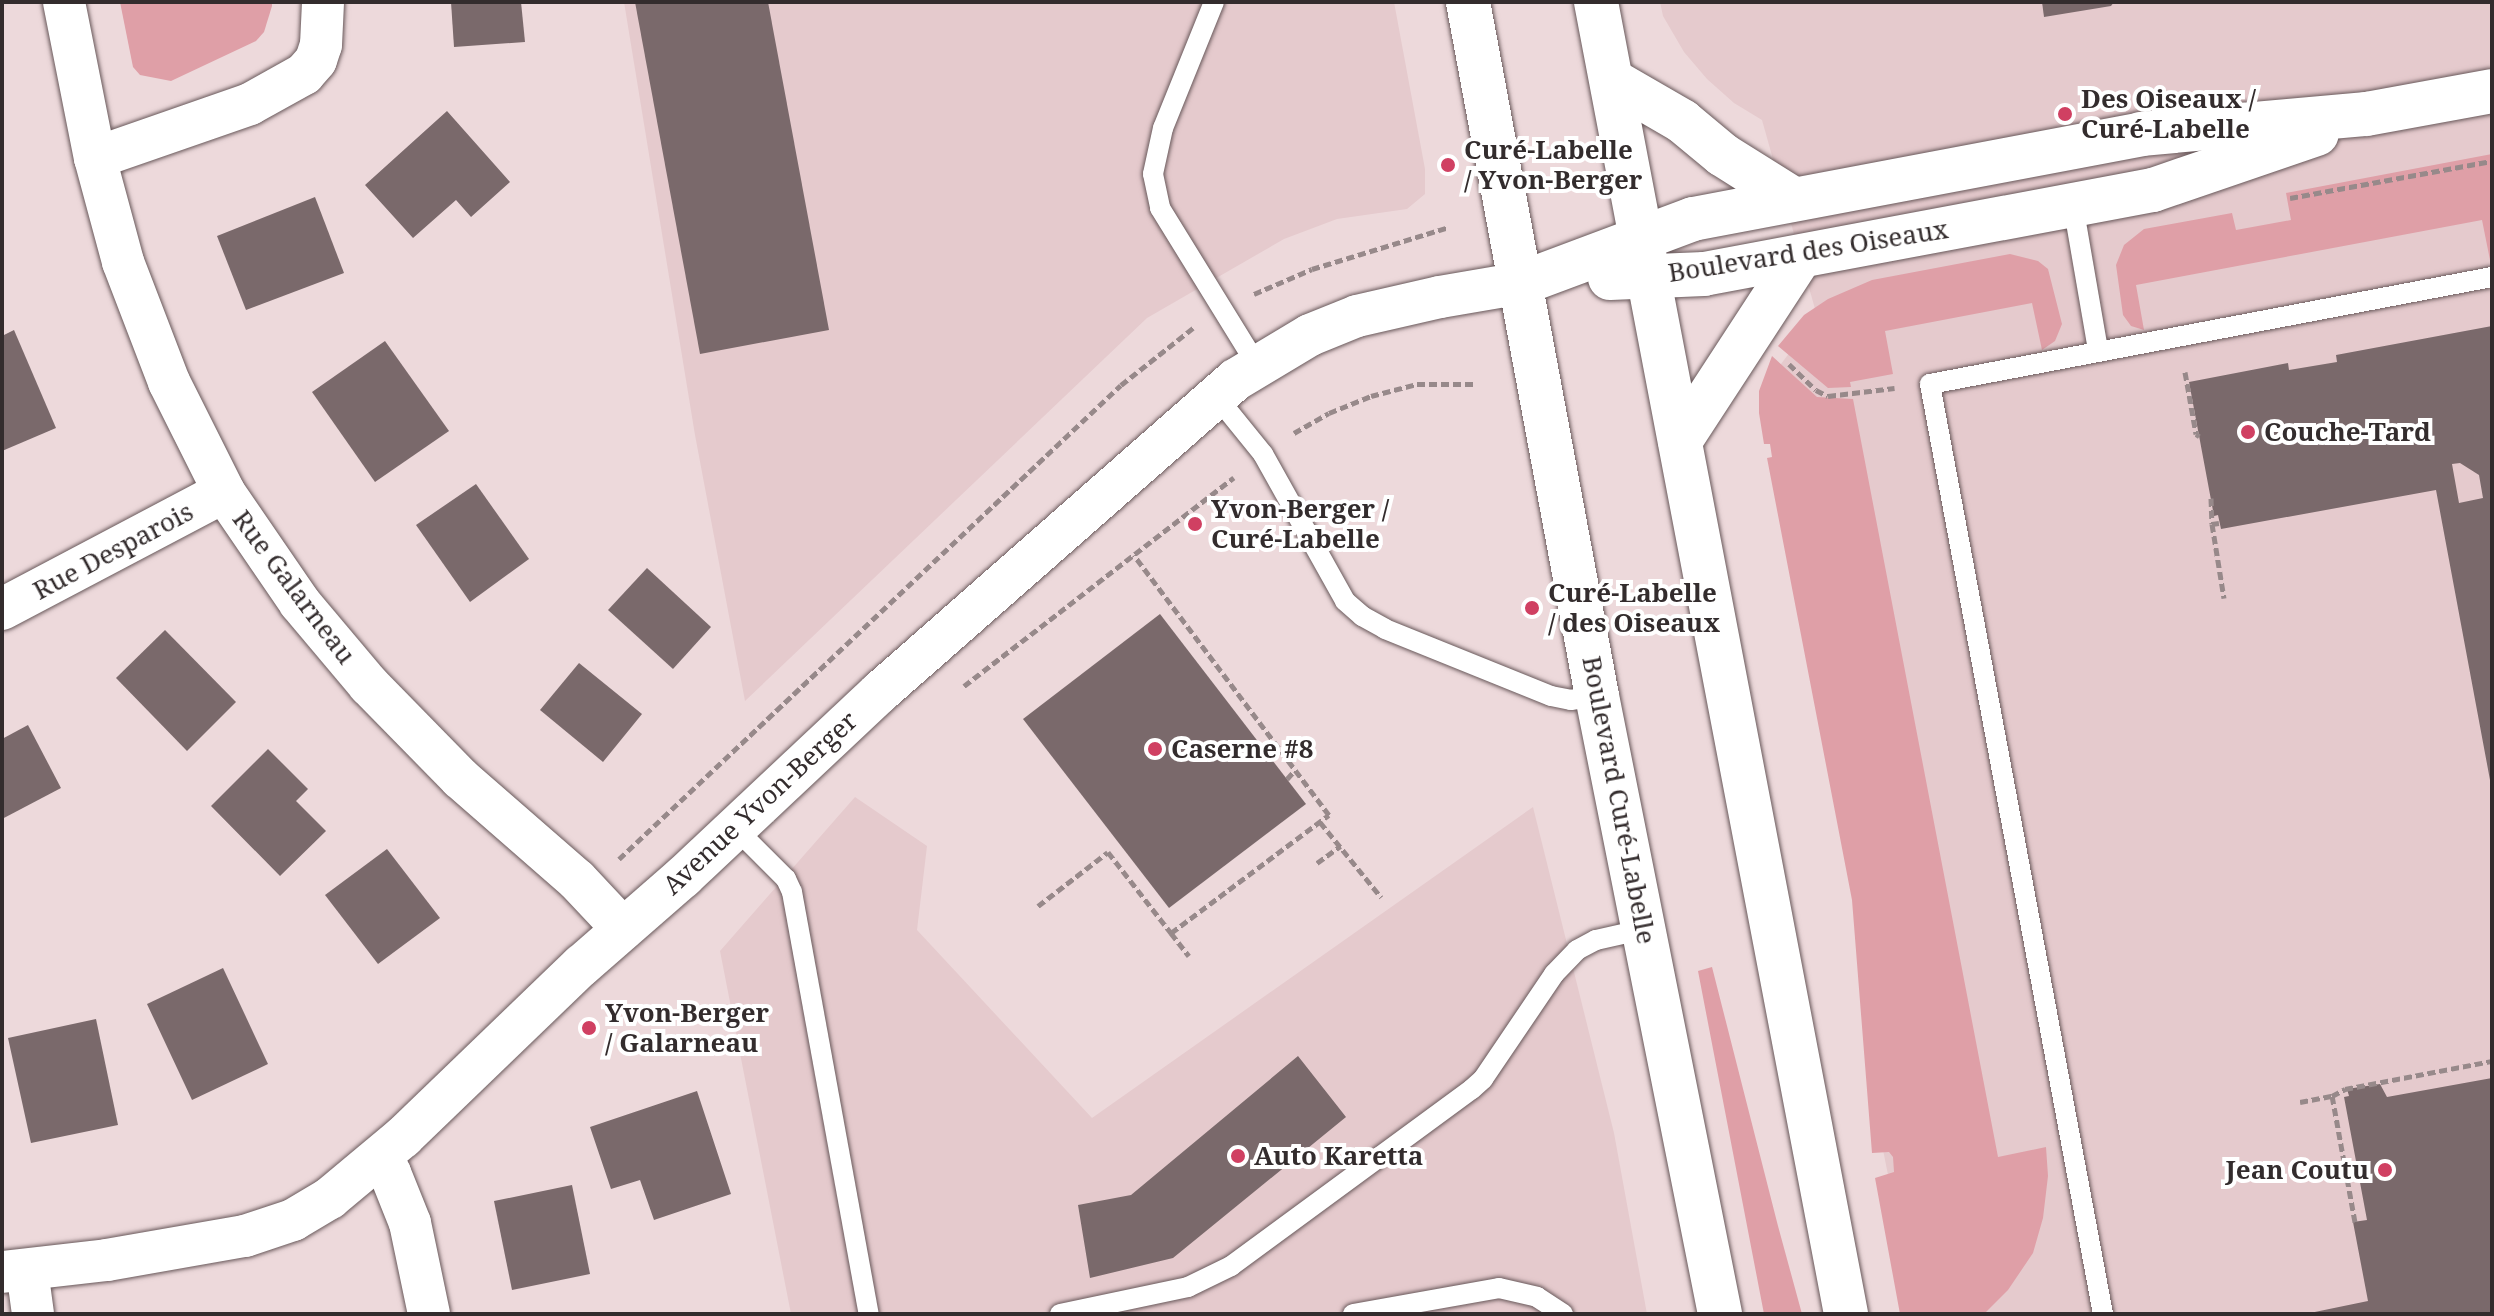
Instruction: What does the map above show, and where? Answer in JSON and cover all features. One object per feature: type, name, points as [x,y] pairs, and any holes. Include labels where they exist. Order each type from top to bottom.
[{"type":"main road","name":"Boulevard Curé-Labelle","points":[[1468,2],[1597,696],[1720,1314]]},
{"type":"main road","points":[[1596,2],[1613,81],[1642,258],[1680,441],[1846,1314]]},
{"type":"main road","points":[[1613,81],[1682,121],[1723,155],[1793,199]]},
{"type":"main road","name":"Boulevard des Oiseaux","points":[[1522,283],[1642,258],[1693,219],[1793,199],[2141,134],[2367,114],[2492,91]]},
{"type":"main road","name":"Boulevard des Oiseaux","points":[[1642,258],[1704,274],[2153,190],[2367,114]]},
{"type":"main road","points":[[1680,441],[1800,257]]},
{"type":"street","name":"Rue Galarneau","points":[[64,2],[111,223],[145,324],[202,452],[224,492],[300,603],[369,685],[460,778],[577,880],[623,929]]},
{"type":"street","points":[[95,158],[250,104],[304,74],[316,60],[321,45],[323,2]]},
{"type":"street","name":"Avenue Yvon-Berger","points":[[33,1314],[15,1271],[223,1241],[293,1220],[330,1198],[380,1158],[871,701],[1216,396],[1257,365],[1310,335],[1357,316],[1522,283]]},
{"type":"street","name":"Rue Desparois","points":[[2,609],[224,492]]},
{"type":"street","points":[[380,1158],[408,1215],[429,1314]]},
{"type":"lane","points":[[1214,2],[1163,128],[1153,174],[1160,208],[1257,365]]},
{"type":"lane","points":[[2073,205],[2098,349]]},
{"type":"lane","points":[[2103,1314],[1930,384],[2098,349],[2492,277]]},
{"type":"lane","points":[[1216,396],[1263,454],[1345,601],[1362,616],[1385,629],[1551,696],[1571,700],[1597,696]]},
{"type":"lane","points":[[735,828],[786,879],[795,904],[869,1314]]},
{"type":"lane","points":[[1060,1314],[1188,1287],[1231,1266],[1472,1089],[1554,974],[1577,950],[1596,940],[1645,929]]},
{"type":"lane","points":[[1353,1314],[1499,1288],[1522,1291],[1555,1311]]},
{"type":"path","points":[[2277,200],[2492,161]]},
{"type":"path","points":[[1312,269],[1449,227]]},
{"type":"path","points":[[637,840],[905,585],[1159,352]]},
{"type":"path","points":[[1781,356],[1816,390],[1828,396],[1930,384]]},
{"type":"path","points":[[2186,382],[2199,436]]},
{"type":"path","points":[[1371,396],[1417,384],[1474,384]]},
{"type":"path","points":[[2211,498],[2224,598]]},
{"type":"path","points":[[968,683],[1196,507]]},
{"type":"path","points":[[1134,555],[1329,815],[1171,933]]},
{"type":"path","points":[[1287,779],[1295,770]]},
{"type":"path","points":[[1320,822],[1381,897]]},
{"type":"path","points":[[1317,863],[1340,846]]},
{"type":"path","points":[[1038,906],[1108,852],[1189,956]]},
{"type":"path","points":[[2300,1102],[2332,1096],[2345,1089],[2492,1061]]},
{"type":"path","points":[[2332,1096],[2355,1222]]},
{"type":"shaded area","points":[[120,2],[272,2],[272,6],[264,32],[256,41],[171,81],[140,75],[133,67]]},
{"type":"shaded area","points":[[624,2],[1394,2],[1425,169],[1425,194],[1407,209],[1337,219],[1284,239],[1147,318],[745,701],[695,435]]},
{"type":"shaded area","points":[[1660,2],[2492,2],[2492,1314],[1916,1314],[1881,1140],[1856,874],[1772,376],[1817,316],[1762,120],[1734,103],[1707,79],[1684,52],[1663,16]]},
{"type":"shaded area","points":[[2492,154],[2490,260],[2482,220],[2136,285],[2144,330],[2131,326],[2123,315],[2116,265],[2124,245],[2144,229],[2232,213],[2236,230],[2291,220],[2286,193]]},
{"type":"shaded area","points":[[2010,254],[2038,261],[2048,269],[2062,324],[2055,341],[2042,350],[2032,303],[1885,331],[1893,374],[1850,382],[1851,387],[1828,388],[1778,346],[1804,315],[1828,299],[1872,280]]},
{"type":"shaded area","points":[[1772,356],[1817,397],[1853,399],[1998,1157],[2046,1147],[2048,1176],[2043,1218],[2033,1253],[2008,1290],[1984,1314],[1900,1314],[1875,1178],[1894,1172],[1893,1157],[1889,1152],[1872,1153],[1852,900],[1767,458],[1772,457],[1770,444],[1764,444],[1759,413],[1759,391]]},
{"type":"shaded area","points":[[855,797],[927,846],[917,930],[1092,1118],[1533,807],[1614,1133],[1647,1314],[791,1314],[720,951]]},
{"type":"shaded area","points":[[1712,967],[1802,1314],[1764,1314],[1698,971]]},
{"type":"building","points":[[451,2],[521,2],[525,42],[454,47]]},
{"type":"building","points":[[635,2],[768,2],[829,330],[700,354]]},
{"type":"building","points":[[2042,2],[2114,2],[2111,6],[2044,17]]},
{"type":"building","points":[[447,111],[510,182],[471,217],[456,200],[413,238],[365,185]]},
{"type":"building","points":[[315,197],[344,273],[246,310],[217,236]]},
{"type":"building","points":[[2492,326],[2492,780],[2436,490],[2221,529],[2218,515],[2214,516],[2189,382],[2288,363],[2289,370],[2337,362],[2336,355]],"holes":[[[2460,463],[2479,475],[2483,498],[2459,503],[2452,464]]]},
{"type":"building","points":[[14,330],[56,428],[2,451],[2,336]]},
{"type":"building","points":[[385,341],[449,431],[375,482],[312,392]]},
{"type":"building","points":[[476,484],[529,559],[470,602],[416,525]]},
{"type":"building","points":[[647,568],[711,627],[673,669],[608,610]]},
{"type":"building","name":"Caserne #8","points":[[1160,614],[1306,804],[1169,908],[1023,719]]},
{"type":"building","points":[[165,630],[236,702],[187,751],[116,678]]},
{"type":"building","points":[[579,663],[642,714],[603,762],[540,710]]},
{"type":"building","points":[[28,725],[61,788],[2,819],[2,739]]},
{"type":"building","points":[[268,749],[308,789],[296,801],[326,831],[280,876],[211,806]]},
{"type":"building","points":[[387,849],[440,918],[378,964],[325,895]]},
{"type":"building","points":[[223,968],[268,1064],[192,1100],[147,1004]]},
{"type":"building","points":[[96,1019],[118,1125],[31,1143],[8,1038]]},
{"type":"building","name":"Auto Karetta","points":[[1298,1056],[1346,1117],[1173,1258],[1090,1278],[1078,1205],[1131,1195]]},
{"type":"building","points":[[2492,1078],[2492,1314],[2305,1314],[2368,1301],[2353,1222],[2367,1220],[2344,1097],[2349,1096],[2347,1089],[2380,1084],[2387,1097]]},
{"type":"building","points":[[697,1091],[731,1194],[654,1220],[640,1180],[611,1189],[590,1127]]},
{"type":"building","points":[[572,1185],[590,1274],[512,1290],[494,1201]]},
{"type":"place","name":"Des Oiseaux / Curé-Labelle","points":[[2065,114]]},
{"type":"place","name":"Curé-Labelle / Yvon-Berger","points":[[1448,165]]},
{"type":"place","name":"Couche-Tard","points":[[2248,432]]},
{"type":"place","name":"Yvon-Berger / Curé-Labelle","points":[[1195,524]]},
{"type":"place","name":"Curé-Labelle / des Oiseaux","points":[[1532,608]]},
{"type":"place","name":"Caserne #8","points":[[1155,749]]},
{"type":"place","name":"Yvon-Berger / Galarneau","points":[[589,1028]]},
{"type":"place","name":"Auto Karetta","points":[[1238,1156]]},
{"type":"place","name":"Jean Coutu","points":[[2385,1170]]}]
